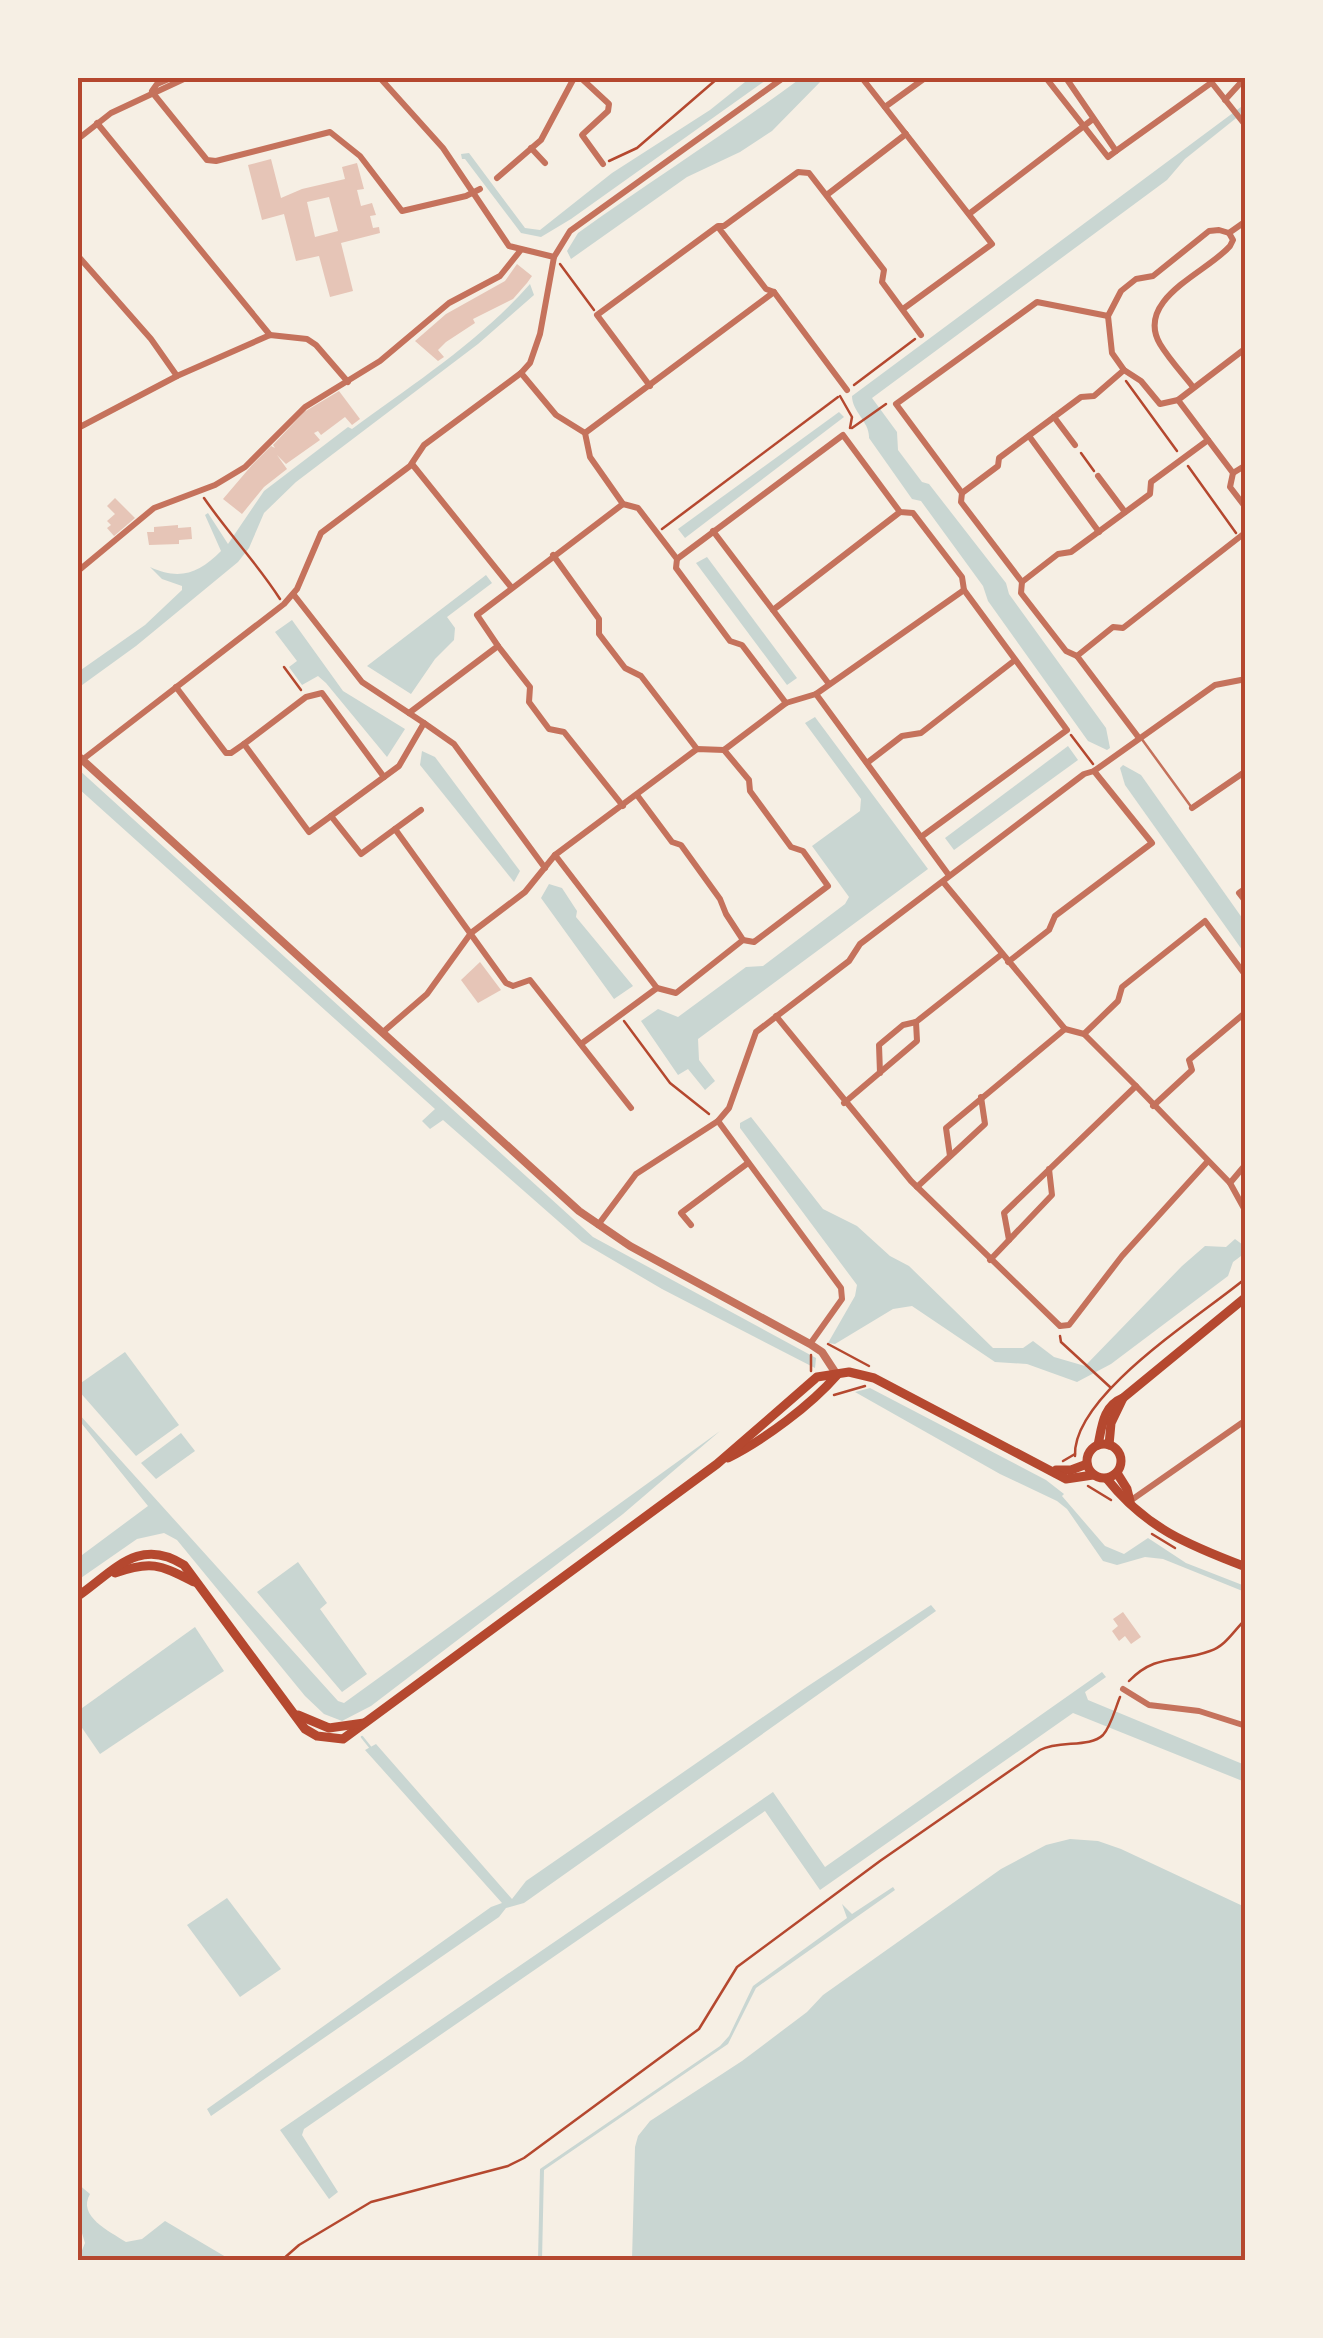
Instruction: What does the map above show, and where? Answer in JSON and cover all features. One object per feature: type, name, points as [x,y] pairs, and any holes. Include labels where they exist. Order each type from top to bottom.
[{"type":"main road","points":[[1093,1475],[1087,1464],[1089,1452],[1104,1445],[1123,1398],[1246,1298]]},
{"type":"main road","points":[[78,1596],[108,1575],[149,1564],[169,1568],[194,1583],[295,1714],[329,1728],[367,1722],[717,1464],[817,1377],[849,1372],[874,1378],[1056,1466],[1071,1470],[1087,1464]]},
{"type":"main road","points":[[1104,1445],[1121,1456],[1117,1473],[1107,1479]]},
{"type":"main road","points":[[1056,1466],[1072,1480],[1093,1475],[1107,1479],[1148,1522],[1246,1567]]},
{"type":"main road","points":[[1117,1473],[1128,1488],[1130,1501]]},
{"type":"street","points":[[152,92],[157,84],[171,78]]},
{"type":"street","points":[[78,139],[97,123],[186,78]]},
{"type":"street","points":[[380,78],[477,191],[508,246],[554,258]]},
{"type":"street","points":[[497,178],[540,140],[578,78],[609,104],[608,111],[582,135],[603,164]]},
{"type":"street","points":[[783,78],[570,230],[554,258],[538,345],[521,373],[424,445],[412,464],[322,533],[294,595],[284,604],[80,758],[597,1225],[812,1345],[822,1352],[836,1375]]},
{"type":"street","points":[[862,78],[992,244],[903,308]]},
{"type":"street","points":[[885,107],[925,78]]},
{"type":"street","points":[[1046,78],[1108,157],[1210,80],[1244,125]]},
{"type":"street","points":[[1066,78],[1116,151]]},
{"type":"street","points":[[1224,100],[1245,78]]},
{"type":"street","points":[[152,92],[207,160],[216,161],[322,133],[337,135],[360,156],[402,210],[477,191]]},
{"type":"street","points":[[968,214],[1094,119]]},
{"type":"street","points":[[97,123],[270,335]]},
{"type":"street","points":[[828,194],[906,134]]},
{"type":"street","points":[[531,148],[545,164]]},
{"type":"street","points":[[650,386],[597,315],[798,172],[809,172],[828,194],[884,270],[882,282],[921,335]]},
{"type":"street","points":[[1229,233],[1246,221]]},
{"type":"street","points":[[718,226],[766,290],[774,292],[847,390]]},
{"type":"street","points":[[1229,233],[1209,232],[1153,276],[1136,279],[1121,291],[1108,316],[1112,353],[1160,404],[1178,400],[1246,348]]},
{"type":"street","points":[[1193,387],[1159,343],[1154,323],[1162,301],[1230,246],[1229,233]]},
{"type":"street","points":[[78,572],[154,508],[200,492],[246,467],[304,407],[380,361],[448,304],[500,276],[520,251]]},
{"type":"street","points":[[78,256],[152,339],[177,376]]},
{"type":"street","points":[[585,433],[774,292]]},
{"type":"street","points":[[1108,316],[1037,302],[896,404],[962,493],[961,502],[1022,582],[1021,593],[1066,651],[1077,656],[1140,737]]},
{"type":"street","points":[[78,428],[177,376],[270,335],[286,335],[316,345],[348,382]]},
{"type":"street","points":[[962,493],[998,466],[999,458],[1082,398],[1094,396],[1124,370]]},
{"type":"street","points":[[521,373],[556,415],[585,433],[590,457],[624,504],[638,508],[677,558],[676,568],[730,641],[742,644],[786,703]]},
{"type":"street","points":[[1178,400],[1233,473]]},
{"type":"street","points":[[1054,417],[1075,446]]},
{"type":"street","points":[[677,558],[846,432],[900,512]]},
{"type":"street","points":[[1029,436],[1099,532]]},
{"type":"street","points":[[1022,582],[1058,554],[1071,552],[1150,494],[1152,482],[1208,440]]},
{"type":"street","points":[[412,464],[511,587]]},
{"type":"street","points":[[1246,465],[1233,473],[1230,487],[1246,508]]},
{"type":"street","points":[[1098,476],[1125,512]]},
{"type":"street","points":[[622,806],[564,732],[550,729],[529,702],[530,687],[477,614],[624,504]]},
{"type":"street","points":[[773,610],[900,512],[913,513],[1067,730],[921,837]]},
{"type":"street","points":[[713,531],[830,684]]},
{"type":"street","points":[[1077,656],[1113,628],[1124,628],[1246,532]]},
{"type":"street","points":[[553,555],[599,619],[599,634],[616,657],[625,668],[641,676],[697,749]]},
{"type":"street","points":[[383,1032],[427,994],[471,933],[522,896],[555,855],[697,749],[724,750],[786,703],[816,694],[964,590]]},
{"type":"street","points":[[294,595],[362,682],[454,744],[545,868]]},
{"type":"street","points":[[409,713],[498,646]]},
{"type":"street","points":[[866,763],[902,736],[920,732],[1015,660]]},
{"type":"street","points":[[597,1225],[636,1174],[718,1122],[729,1108],[756,1032],[849,961],[860,944],[1084,774],[1094,771],[1215,685],[1246,679]]},
{"type":"street","points":[[176,687],[226,753],[306,697],[322,693],[384,776]]},
{"type":"street","points":[[816,694],[948,874]]},
{"type":"street","points":[[244,744],[308,832],[399,766],[424,722]]},
{"type":"street","points":[[637,794],[672,842],[681,845],[743,940],[754,942],[828,886],[803,851],[792,847],[724,750]]},
{"type":"street","points":[[1008,962],[1049,930],[1055,916],[1152,843],[1094,771]]},
{"type":"street","points":[[1192,808],[1246,771]]},
{"type":"street","points":[[331,816],[361,854],[421,810]]},
{"type":"street","points":[[395,829],[506,983],[513,986],[530,980],[631,1108]]},
{"type":"street","points":[[555,855],[657,988],[676,992],[743,940]]},
{"type":"street","points":[[944,883],[1064,1028],[1084,1034],[1136,1086],[1230,1183],[1246,1212]]},
{"type":"street","points":[[1246,888],[1239,893],[1246,902]]},
{"type":"street","points":[[1084,1034],[1118,1001],[1122,987],[1205,922],[1246,976]]},
{"type":"street","points":[[880,1073],[879,1045],[903,1026],[916,1022],[1002,954]]},
{"type":"street","points":[[581,1044],[657,988]]},
{"type":"street","points":[[1153,1106],[1192,1070],[1189,1060],[1246,1012]]},
{"type":"street","points":[[776,1016],[917,1187],[1060,1326],[1069,1324],[1122,1256],[1208,1162]]},
{"type":"street","points":[[844,1103],[918,1041],[916,1022]]},
{"type":"street","points":[[950,1156],[946,1128],[1064,1028]]},
{"type":"street","points":[[1009,1240],[1004,1212],[1136,1086]]},
{"type":"street","points":[[917,1187],[985,1124],[981,1097]]},
{"type":"street","points":[[718,1122],[843,1293],[812,1345]]},
{"type":"street","points":[[690,1225],[681,1214],[748,1163]]},
{"type":"street","points":[[1230,1183],[1246,1164]]},
{"type":"street","points":[[990,1260],[1052,1195],[1049,1169]]},
{"type":"street","points":[[1130,1501],[1246,1420]]},
{"type":"street","points":[[1123,1690],[1150,1704],[1199,1710],[1246,1726]]},
{"type":"lane","points":[[1140,737],[1192,808]]},
{"type":"path","points":[[603,164],[637,148],[718,78]]},
{"type":"path","points":[[554,258],[597,315]]},
{"type":"path","points":[[657,532],[921,335]]},
{"type":"path","points":[[838,397],[852,417],[846,432]]},
{"type":"path","points":[[846,432],[880,407]]},
{"type":"path","points":[[1075,446],[1098,476]]},
{"type":"path","points":[[200,492],[284,604]]},
{"type":"path","points":[[284,667],[306,697]]},
{"type":"path","points":[[1067,730],[1092,762],[1094,771]]},
{"type":"path","points":[[620,1014],[670,1082],[718,1122]]},
{"type":"path","points":[[1056,1466],[1075,1454],[1074,1441],[1111,1388],[1170,1335],[1246,1278]]},
{"type":"path","points":[[1060,1326],[1061,1342],[1111,1388]]},
{"type":"path","points":[[810,1370],[812,1345],[880,1372]]},
{"type":"path","points":[[1079,1485],[1106,1496]]},
{"type":"path","points":[[1123,1690],[1153,1662],[1221,1646],[1246,1619]]},
{"type":"path","points":[[282,2260],[371,2202],[516,2163],[699,2029],[737,1967],[1040,1750],[1052,1743],[1092,1742],[1106,1731],[1118,1701]]},
{"type":"shaded area","points":[[750,78],[769,78],[541,237],[521,233],[462,159],[461,154],[469,153],[525,228],[540,230],[612,173],[710,110]]},
{"type":"shaded area","points":[[801,78],[824,78],[772,131],[740,152],[687,177],[571,259],[567,251],[578,233]]},
{"type":"shaded area","points":[[1245,104],[1245,111],[1185,159],[1167,180],[872,398],[897,432],[898,450],[1006,583],[1009,594],[1106,728],[1110,748],[1107,750],[1088,741],[988,601],[983,586],[921,501],[912,499],[869,438],[852,396]]},
{"type":"shaded area","points":[[530,284],[534,295],[478,344],[296,482],[264,513],[249,548],[238,562],[78,688],[78,672],[145,625],[182,590],[182,586],[162,579],[150,567],[180,574],[205,565],[221,551],[205,515],[208,513],[228,544],[264,491],[445,361],[490,325]]},
{"type":"shaded area","points":[[839,412],[844,417],[685,538],[678,529]]},
{"type":"shaded area","points":[[707,557],[797,678],[787,685],[696,563]]},
{"type":"shaded area","points":[[486,575],[492,583],[447,617],[455,628],[454,640],[435,659],[411,694],[367,666]]},
{"type":"shaded area","points":[[292,620],[343,691],[405,729],[387,757],[326,683],[318,676],[302,685],[289,667],[297,661],[275,632]]},
{"type":"shaded area","points":[[815,717],[928,869],[698,1039],[699,1060],[715,1081],[705,1090],[688,1069],[678,1075],[641,1021],[658,1009],[678,1017],[746,967],[763,966],[849,897],[812,846],[860,811],[861,799],[805,723]]},
{"type":"shaded area","points":[[1068,746],[1078,760],[954,850],[945,838]]},
{"type":"shaded area","points":[[422,751],[435,757],[520,871],[514,882],[420,765]]},
{"type":"shaded area","points":[[1123,765],[1141,775],[1245,922],[1245,954],[1125,785],[1120,768]]},
{"type":"shaded area","points":[[78,769],[593,1237],[816,1358],[815,1368],[662,1289],[582,1242],[443,1120],[430,1129],[422,1121],[435,1109],[78,788]]},
{"type":"shaded area","points":[[549,884],[562,888],[577,911],[576,917],[633,986],[614,999],[541,898]]},
{"type":"shaded area","points":[[751,1117],[823,1209],[857,1226],[890,1256],[909,1266],[993,1348],[1023,1348],[1033,1341],[1054,1357],[1085,1366],[1205,1246],[1226,1247],[1235,1239],[1243,1245],[1245,1253],[1233,1262],[1228,1276],[1111,1364],[1077,1382],[1027,1364],[995,1362],[912,1306],[893,1309],[835,1344],[828,1343],[855,1296],[857,1285],[740,1128],[740,1123]]},
{"type":"shaded area","points":[[125,1352],[179,1425],[136,1456],[78,1390],[78,1385]]},
{"type":"shaded area","points":[[870,1388],[1046,1480],[1064,1494],[1105,1546],[1124,1554],[1148,1538],[1186,1563],[1245,1586],[1245,1592],[1163,1559],[1145,1557],[1117,1565],[1103,1561],[1067,1509],[1057,1501],[1000,1474],[855,1392]]},
{"type":"shaded area","points":[[78,1413],[338,1701],[344,1703],[720,1431],[623,1514],[371,1706],[342,1721],[324,1714],[305,1696],[177,1540],[164,1533],[137,1539],[78,1580],[78,1558],[148,1506],[78,1419]]},
{"type":"shaded area","points":[[181,1433],[195,1451],[156,1479],[141,1463]]},
{"type":"shaded area","points":[[298,1562],[327,1603],[320,1609],[367,1674],[342,1692],[257,1592]]},
{"type":"shaded area","points":[[931,1605],[936,1611],[524,1903],[506,1908],[499,1917],[211,2116],[207,2109],[491,1907],[502,1903],[365,1750],[376,1744],[512,1899],[526,1881]]},
{"type":"shaded area","points":[[195,1627],[224,1671],[100,1754],[78,1722],[78,1711]]},
{"type":"shaded area","points":[[1102,1672],[1106,1677],[1085,1692],[1088,1700],[1245,1765],[1245,1782],[1073,1713],[820,1890],[765,1811],[304,2129],[302,2135],[338,2192],[329,2199],[280,2130],[773,1792],[825,1867]]},
{"type":"shaded area","points":[[1070,1839],[1098,1841],[1121,1849],[1245,1907],[1245,2260],[632,2260],[635,2147],[650,2121],[742,2061],[807,2012],[823,1995],[1001,1869],[1046,1845]]},
{"type":"shaded area","points":[[893,1887],[895,1890],[756,1988],[728,2044],[544,2170],[542,2260],[538,2260],[540,2169],[720,2046],[729,2036],[753,1986],[847,1918],[842,1904],[852,1914]]},
{"type":"shaded area","points":[[227,1898],[281,1969],[240,1997],[187,1925]]},
{"type":"shaded area","points":[[78,2184],[90,2194],[87,2202],[91,2216],[126,2242],[142,2239],[165,2221],[231,2260],[78,2260],[85,2243],[78,2220]]},
{"type":"building","points":[[271,159],[281,198],[345,179],[342,167],[357,163],[364,189],[357,190],[361,206],[372,203],[376,215],[370,216],[373,228],[379,227],[380,233],[341,243],[353,291],[330,297],[319,256],[296,261],[284,214],[262,220],[248,165]],"holes":[[[329,197],[338,231],[315,237],[307,202]]]},
{"type":"building","points":[[517,264],[532,276],[527,283],[513,299],[473,319],[475,323],[446,342],[438,350],[444,357],[438,361],[415,341],[446,314],[505,281]]},
{"type":"building","points":[[339,391],[360,419],[352,425],[345,417],[321,435],[318,431],[314,433],[320,440],[286,464],[277,455],[287,469],[264,487],[242,514],[223,499],[271,446],[275,448],[273,445],[304,412]]},
{"type":"building","points":[[115,498],[135,518],[114,536],[107,521],[115,514],[107,506]]},
{"type":"building","points":[[154,527],[191,527],[192,539],[179,540],[179,544],[149,545],[147,532],[154,532]]},
{"type":"building","points":[[480,962],[501,990],[478,1003],[461,980]]},
{"type":"building","points":[[1123,1612],[1141,1637],[1131,1644],[1125,1636],[1119,1641],[1112,1631],[1118,1626],[1113,1619]]},
{"type":"waterway","points":[[362,1737],[370,1747]]}]
